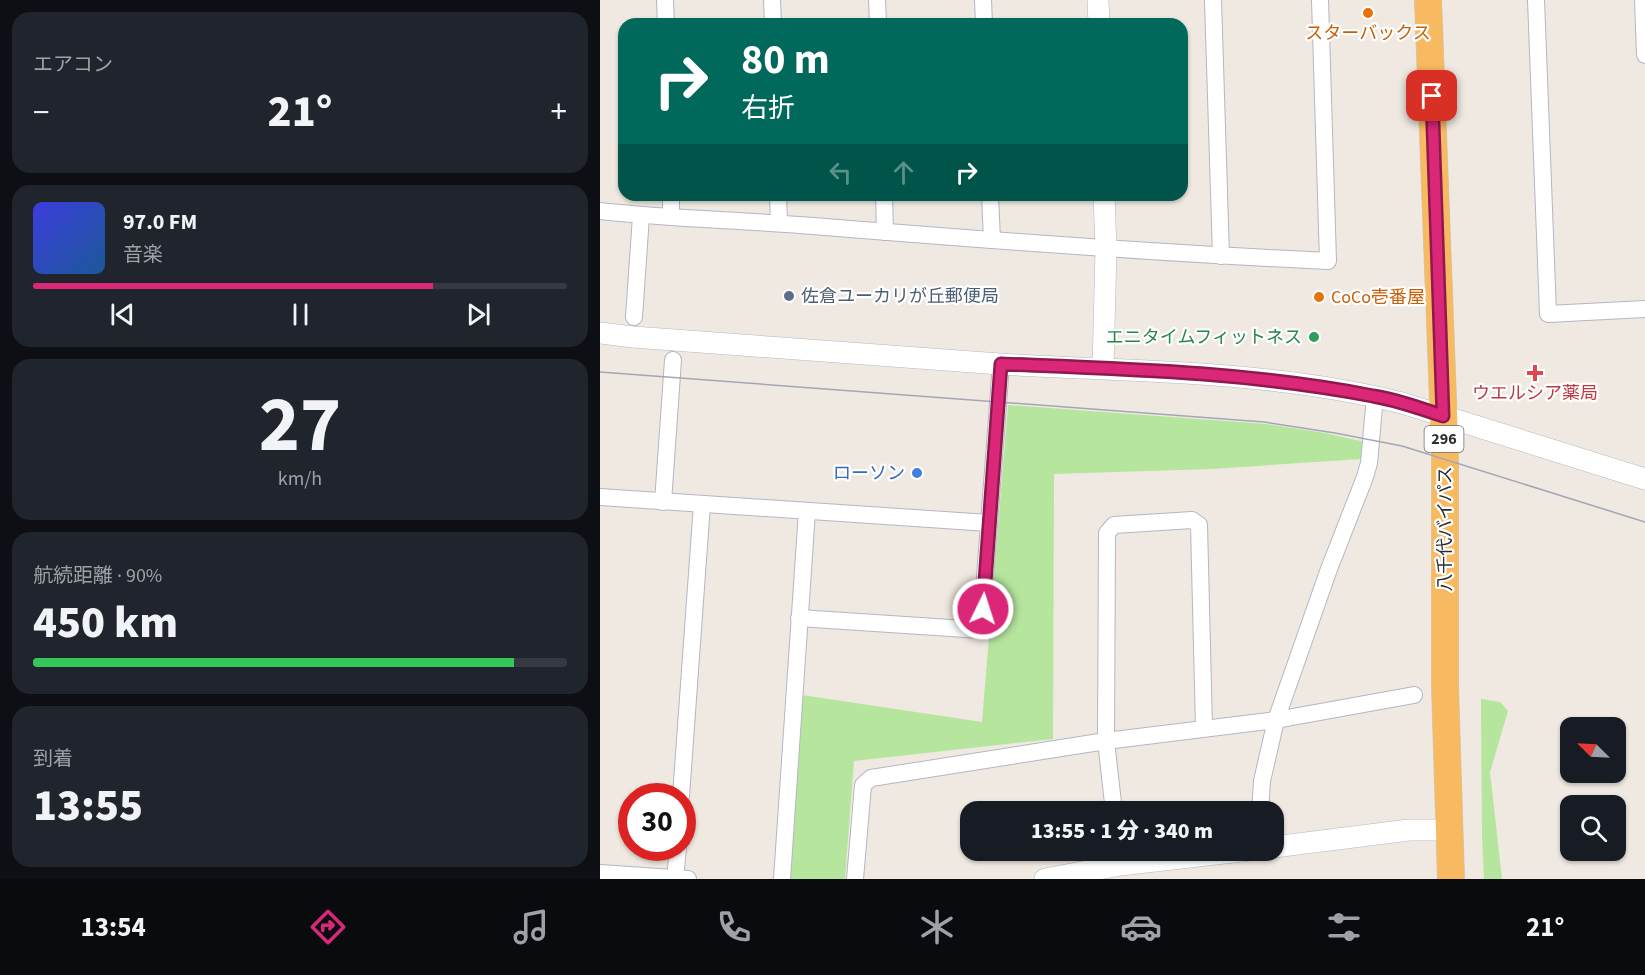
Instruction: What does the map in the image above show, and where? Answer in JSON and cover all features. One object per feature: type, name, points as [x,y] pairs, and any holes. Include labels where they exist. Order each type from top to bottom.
[{"type":"highway","name":"八千代バイパス","points":[[1428,0],[1445,454],[1445,687],[1451,879]]},
{"type":"street","points":[[665,0],[666,18]]},
{"type":"street","points":[[772,0],[773,18]]},
{"type":"street","points":[[877,0],[878,18]]},
{"type":"street","points":[[983,0],[984,18]]},
{"type":"street","points":[[1098,0],[1099,18]]},
{"type":"street","points":[[1213,0],[1221,256]]},
{"type":"street","points":[[600,211],[641,216],[671,216],[1106,249],[1328,261],[1320,0]]},
{"type":"street","points":[[1536,0],[1548,314],[1645,309]]},
{"type":"street","points":[[1643,0],[1645,55]]},
{"type":"street","points":[[671,201],[671,216]]},
{"type":"street","points":[[778,201],[779,224]]},
{"type":"street","points":[[884,201],[885,232]]},
{"type":"street","points":[[990,201],[992,240]]},
{"type":"street","points":[[1103,368],[1106,249],[1104,201]]},
{"type":"street","points":[[634,317],[641,216]]},
{"type":"street","points":[[600,333],[1001,364],[1228,375],[1304,384],[1375,396],[1645,478]]},
{"type":"street","points":[[663,502],[673,360]]},
{"type":"street","points":[[800,618],[981,630],[1001,364]]},
{"type":"street","points":[[1261,801],[1262,781],[1276,720],[1369,463],[1375,396]]},
{"type":"street","points":[[600,497],[989,523]]},
{"type":"street","points":[[682,783],[702,504]]},
{"type":"street","points":[[782,879],[807,511]]},
{"type":"street","points":[[1113,801],[1106,741],[1107,533],[1114,525],[1192,520],[1199,525],[1204,728]]},
{"type":"street","points":[[855,879],[863,785],[871,778],[1106,741],[1276,720],[1414,695]]},
{"type":"street","points":[[1284,847],[1409,830],[1449,830]]},
{"type":"street","points":[[600,873],[680,879],[679,861]]},
{"type":"street","points":[[1045,879],[1109,861]]},
{"type":"green space","points":[[1008,405],[1266,424],[1365,442],[1361,459],[1211,469],[1054,474],[1053,739],[854,761],[845,879],[789,879],[802,695],[982,722]]},
{"type":"green space","points":[[1481,699],[1500,702],[1508,711],[1490,772],[1502,879],[1484,879]]},
{"type":"tram line","points":[[600,372],[1264,422],[1402,446],[1645,522]]},
{"type":"place","name":"スターバックス","points":[[1368,13]]},
{"type":"place","name":"佐倉ユーカリが丘郵便局","points":[[789,296]]},
{"type":"place","name":"CoCo壱番屋","points":[[1319,297]]},
{"type":"place","name":"エニタイムフィットネス","points":[[1314,337]]},
{"type":"place","name":"ウエルシア薬局","points":[[1535,373]]},
{"type":"place","name":"ローソン","points":[[917,473]]},
{"type":"route","points":[[983,609],[1001,364],[1228,375],[1304,384],[1375,396],[1443,416],[1432,96]]}]
